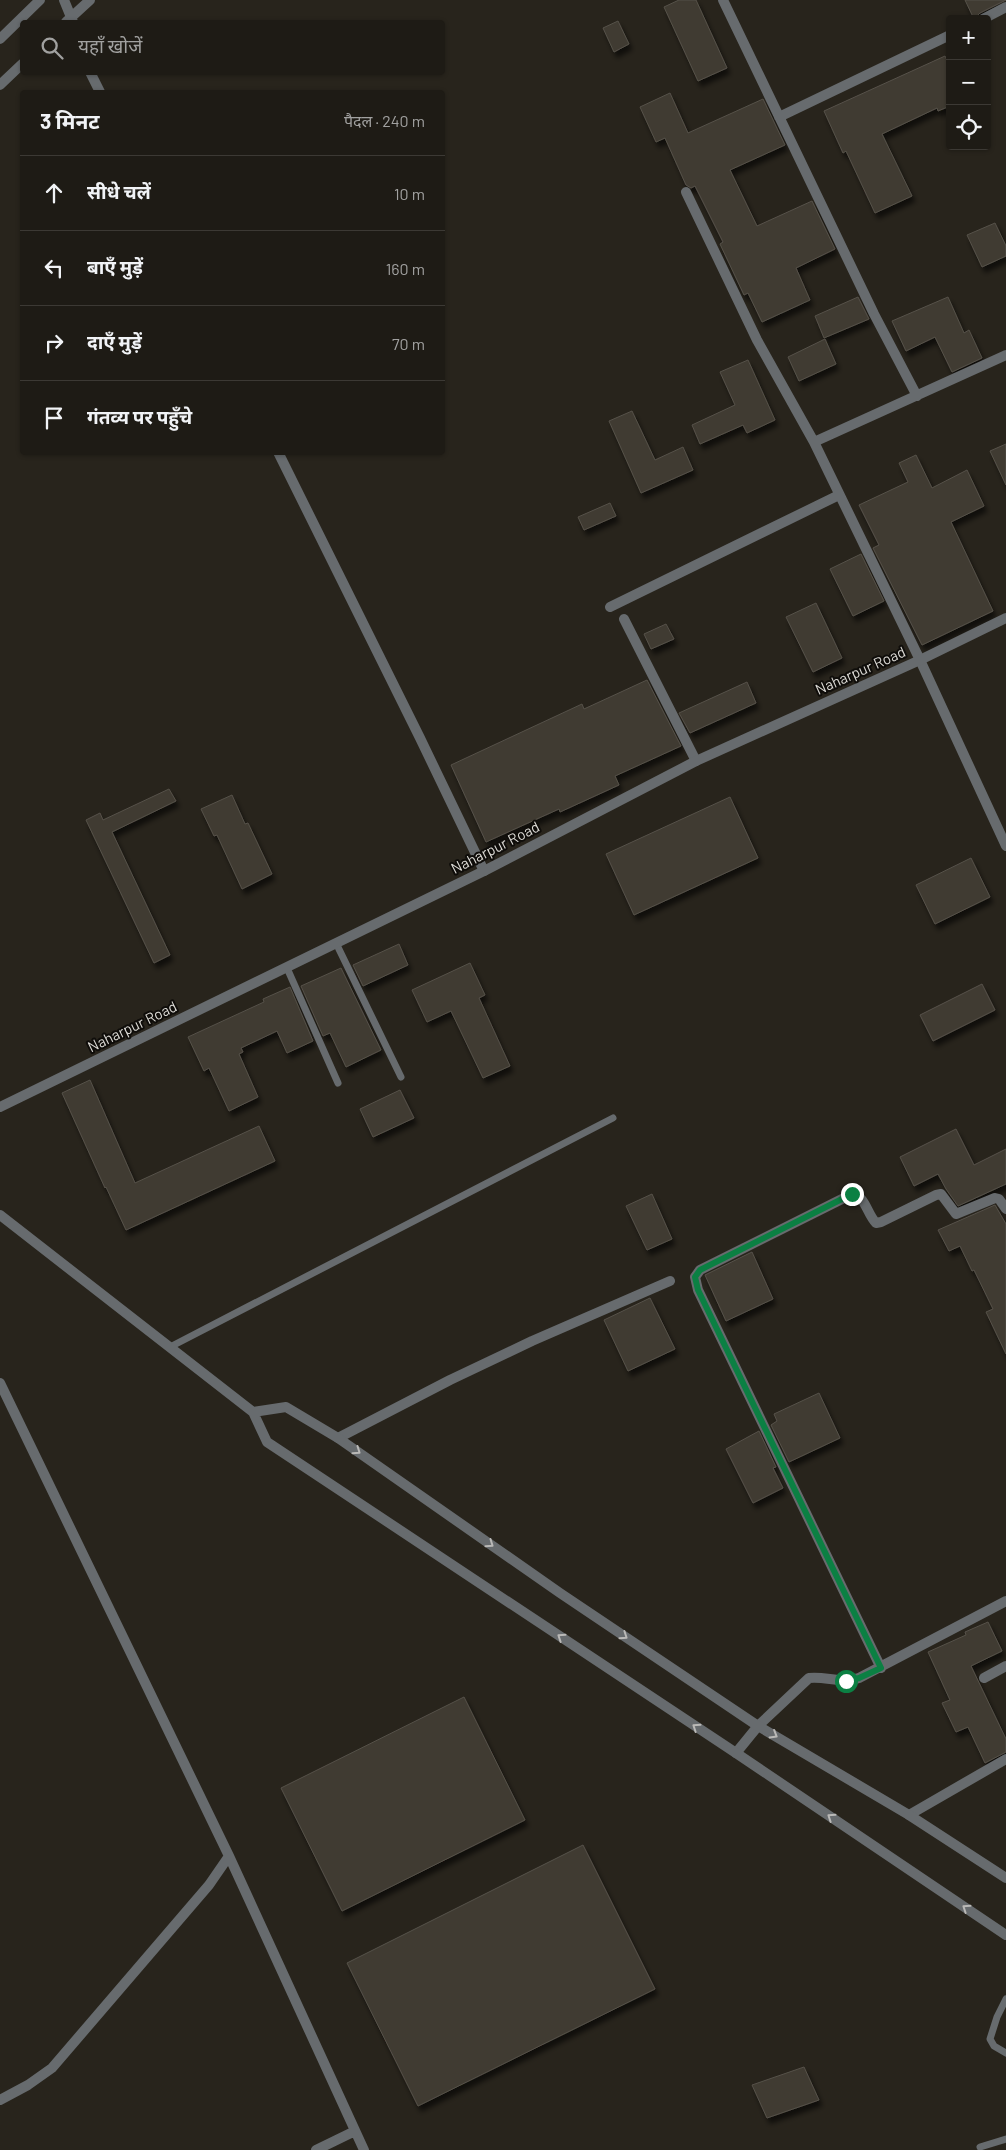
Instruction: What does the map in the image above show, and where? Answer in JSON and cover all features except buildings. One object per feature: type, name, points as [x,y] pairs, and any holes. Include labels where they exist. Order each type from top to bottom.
[{"type":"street","points":[[0,39],[40,0]]},
{"type":"street","points":[[64,0],[70,20]]},
{"type":"street","points":[[71,20],[90,0]]},
{"type":"street","points":[[723,0],[831,221],[874,314],[917,396]]},
{"type":"street","points":[[991,15],[1006,7]]},
{"type":"street","points":[[779,117],[946,37]]},
{"type":"street","points":[[0,85],[20,66]]},
{"type":"street","points":[[92,75],[99,90]]},
{"type":"street","points":[[686,192],[757,340],[814,442],[920,660],[1006,846]]},
{"type":"street","points":[[814,442],[1006,356]]},
{"type":"street","points":[[279,455],[484,870]]},
{"type":"street","points":[[610,607],[839,495]]},
{"type":"street","name":"Naharpur Road","points":[[0,1107],[287,968],[484,870],[696,761],[920,660],[1006,618]]},
{"type":"street","points":[[624,619],[696,761]]},
{"type":"street","points":[[881,1668],[698,1290],[695,1277],[700,1270],[852,1194],[857,1194],[861,1198],[876,1222],[881,1222],[936,1195],[942,1194],[956,1214],[995,1198],[999,1199],[1006,1209]]},
{"type":"street","points":[[0,1215],[253,1412],[267,1442],[736,1753],[1006,1935]]},
{"type":"street","points":[[338,1438],[532,1340],[670,1281]]},
{"type":"street","points":[[0,1383],[229,1856],[364,2150]]},
{"type":"street","points":[[253,1412],[286,1407],[338,1438],[560,1593],[758,1726],[909,1815],[1006,1878]]},
{"type":"street","points":[[736,1753],[758,1726],[809,1678],[852,1680],[881,1668],[1006,1601]]},
{"type":"street","points":[[984,1678],[1006,1666]]},
{"type":"street","points":[[909,1815],[1006,1760]]},
{"type":"street","points":[[0,2100],[28,2085],[52,2068],[209,1885],[229,1856]]},
{"type":"street","points":[[316,2150],[355,2132]]},
{"type":"lane","points":[[336,943],[400,1078]]},
{"type":"lane","points":[[287,968],[338,1083]]},
{"type":"lane","points":[[170,1348],[613,1118]]},
{"type":"lane","points":[[1006,2000],[994,2024],[990,2039],[994,2046],[1006,2053]]},
{"type":"lane","points":[[980,2147],[1006,2139]]},
{"type":"route","points":[[846,1681],[859,1678],[881,1668],[698,1290],[695,1277],[700,1270],[852,1194]]}]
